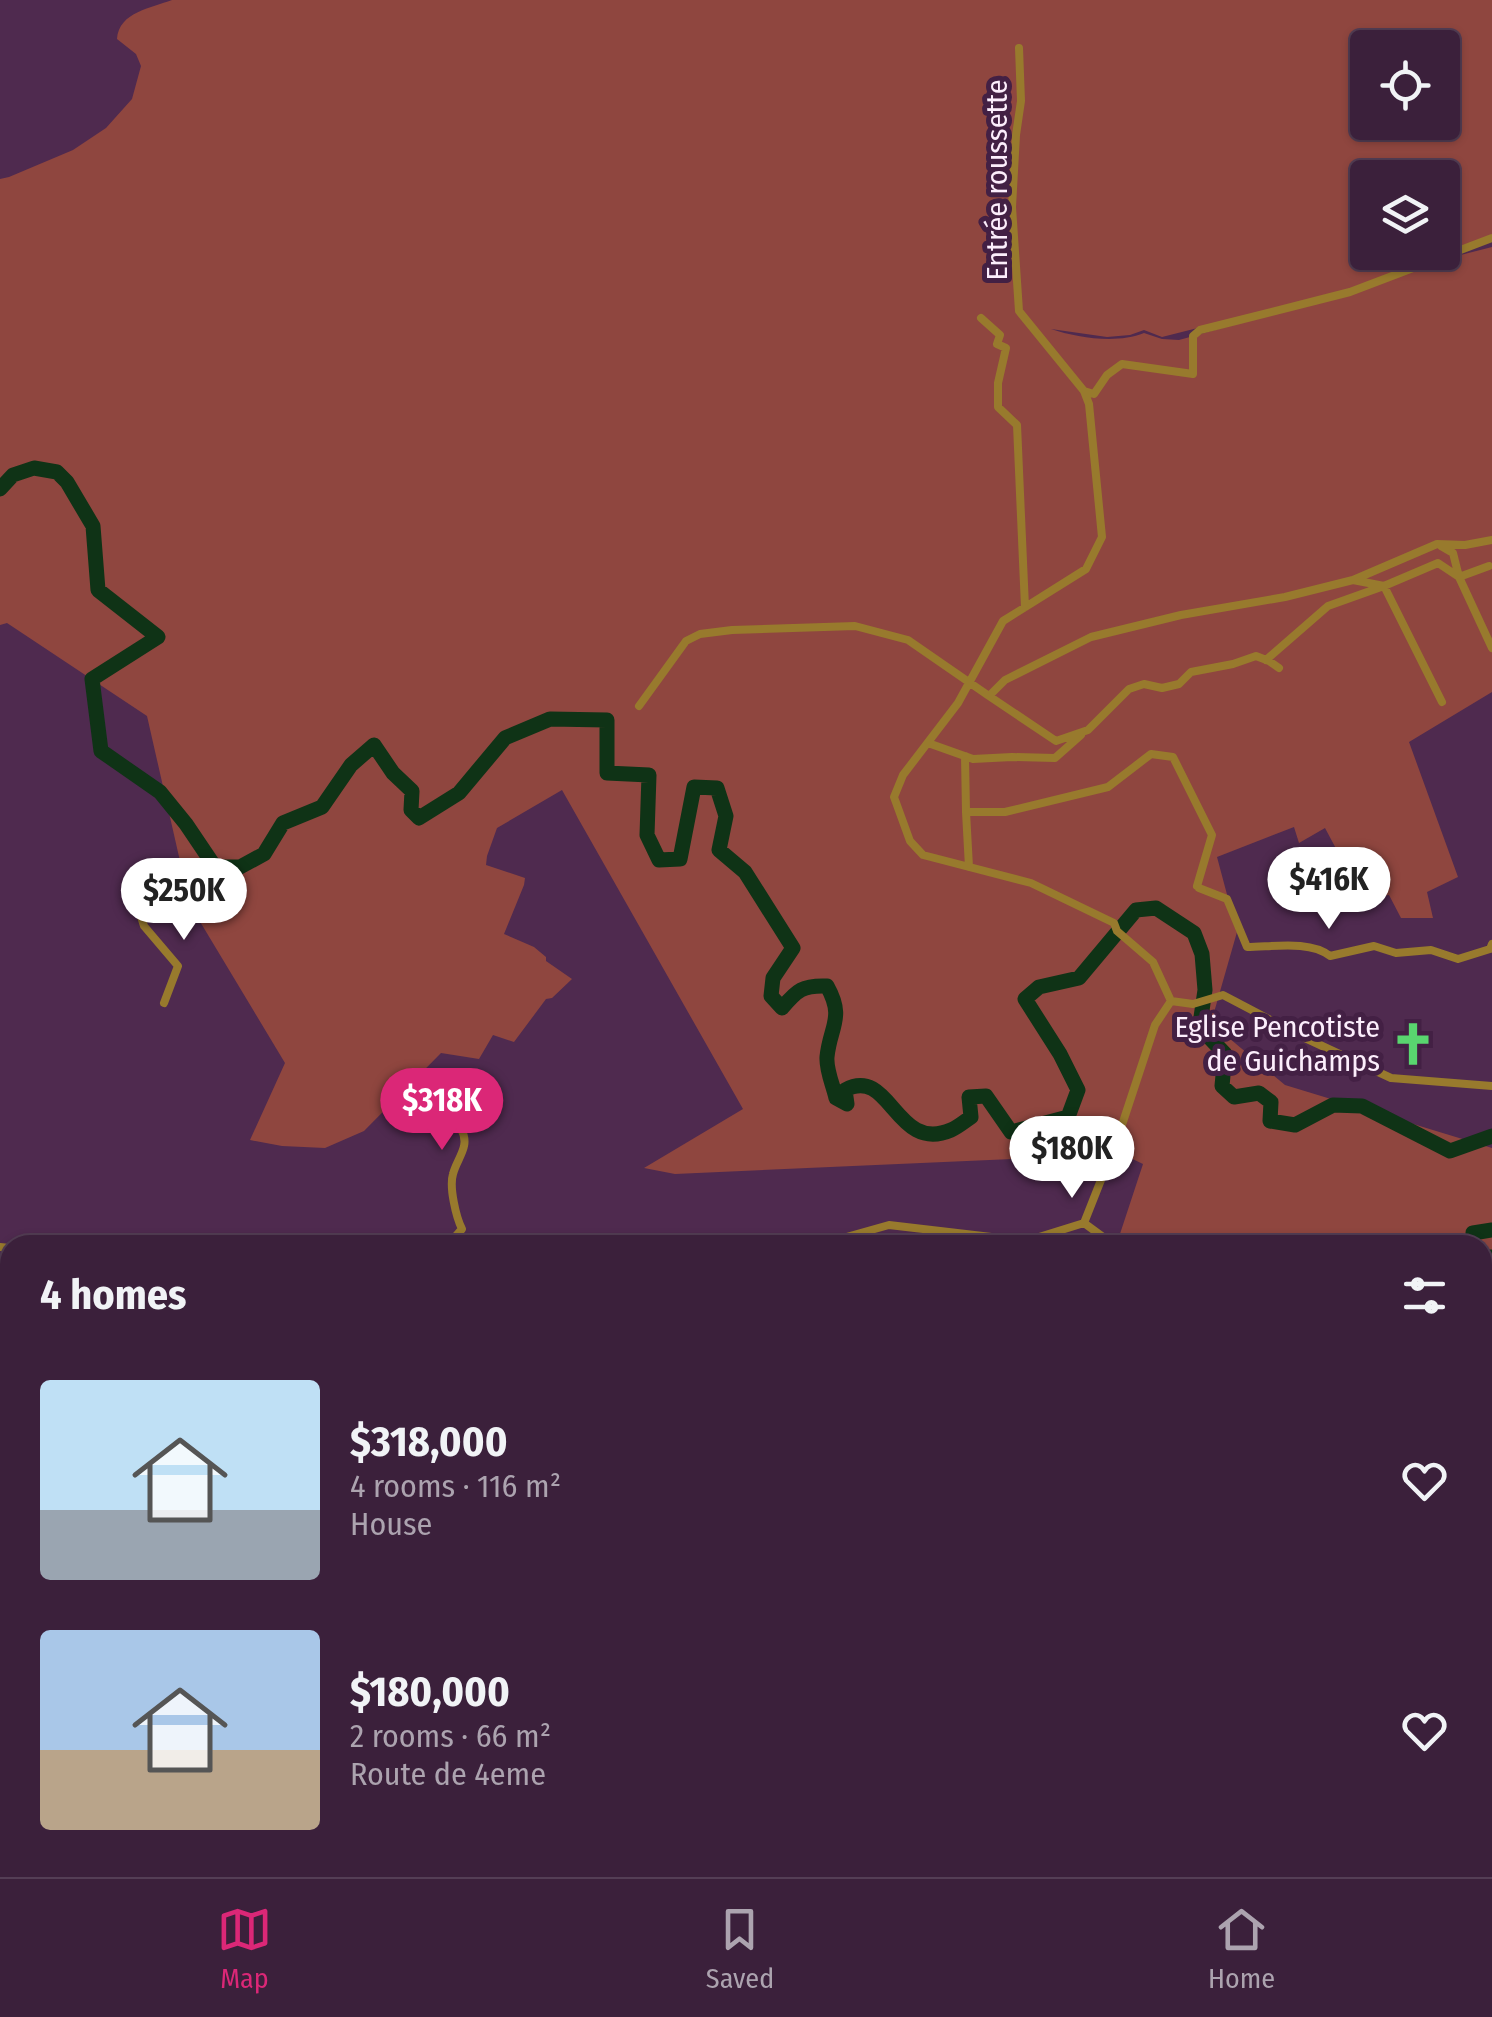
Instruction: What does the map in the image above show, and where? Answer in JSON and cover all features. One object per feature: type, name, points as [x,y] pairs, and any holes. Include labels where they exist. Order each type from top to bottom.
[{"type":"street","name":"Entrée roussette","points":[[1019,48],[1021,101],[1012,207],[1019,311],[1084,391],[1089,404],[1102,537],[1086,569],[1003,621],[958,703],[902,775],[894,797],[910,840],[923,855],[1030,883],[1114,924],[1153,962],[1171,1002]]},
{"type":"street","points":[[1084,391],[1094,394],[1107,375],[1122,364],[1193,374],[1193,336],[1200,330],[1350,292],[1492,238]]},
{"type":"street","points":[[981,318],[1000,334],[997,344],[1006,348],[998,383],[998,407],[1017,424],[1026,607]]},
{"type":"street","points":[[986,694],[989,696],[1005,680],[1090,638],[1353,580],[1437,544],[1492,540]]},
{"type":"street","points":[[1437,544],[1453,553],[1459,576],[1492,648]]},
{"type":"street","points":[[1266,660],[1328,606],[1438,563],[1459,576]]},
{"type":"street","points":[[1459,576],[1489,566]]},
{"type":"street","points":[[1353,580],[1384,586]]},
{"type":"street","points":[[1384,586],[1442,702]]},
{"type":"street","points":[[639,706],[686,641],[700,634],[855,626],[908,640],[1056,741],[1084,732]]},
{"type":"street","points":[[928,743],[973,759],[1055,758],[1129,689],[1144,684],[1162,688],[1178,684],[1191,672],[1256,656],[1279,668]]},
{"type":"street","points":[[966,812],[1005,812],[1108,787],[1152,754],[1173,756],[1212,835],[1198,887],[1226,900],[1247,947],[1293,946],[1322,950],[1330,956],[1374,946],[1396,953],[1431,950],[1458,960],[1490,949],[1492,944]]},
{"type":"street","points":[[965,756],[969,867]]},
{"type":"street","points":[[131,885],[144,926],[178,966],[164,1004]]},
{"type":"street","points":[[1084,1223],[1118,1136],[1154,1025],[1171,1002],[1193,1004],[1223,995],[1391,1078],[1492,1086]]},
{"type":"street","points":[[414,1107],[436,1121],[461,1129],[465,1136],[466,1144],[452,1177],[454,1206],[462,1229],[457,1235]]},
{"type":"street","points":[[1045,1235],[1084,1223]]},
{"type":"street","points":[[1084,1223],[1100,1235]]},
{"type":"street","points":[[854,1235],[890,1225],[975,1235]]},
{"type":"street","points":[[0,1499],[0,1598]]},
{"type":"shaded area","points":[[172,0],[1492,0],[1492,235],[1460,247],[1460,160],[1350,160],[1350,270],[1402,270],[1353,289],[1162,337],[1144,330],[1107,337],[1051,329],[1098,338],[1122,338],[1144,333],[1162,339],[1179,340],[1360,290],[1413,270],[1460,270],[1460,255],[1492,247],[1492,692],[1409,742],[1458,877],[1427,892],[1433,918],[1401,918],[1389,895],[1363,899],[1325,828],[1299,843],[1294,827],[1217,857],[1237,932],[1211,1023],[1285,1085],[1492,1148],[1492,1235],[1120,1235],[1143,1164],[1122,1154],[675,1174],[644,1168],[743,1109],[562,790],[497,828],[486,865],[525,878],[504,934],[534,947],[572,979],[546,999],[514,1042],[493,1035],[479,1059],[441,1053],[364,1131],[325,1148],[250,1140],[285,1063],[190,905],[147,716],[7,623],[0,625],[0,179],[73,150],[106,128],[132,99],[141,66],[136,54],[117,39],[130,17]]},
{"type":"waterway","points":[[0,489],[13,475],[34,468],[57,472],[93,526],[98,590],[158,637],[92,679],[101,751],[160,792],[215,867],[240,867],[264,854],[283,823],[322,807],[351,765],[374,745],[393,773],[412,791],[411,810],[419,818],[459,793],[505,738],[550,719],[607,720],[607,773],[649,775],[647,835],[659,860],[680,859],[694,787],[717,788],[726,816],[719,850],[745,872],[793,948],[773,978],[771,996],[782,1008],[801,990],[827,986],[836,1014],[828,1067],[836,1098],[847,1104],[845,1090],[860,1086],[873,1089],[905,1121],[932,1134],[951,1130],[971,1117],[969,1097],[986,1096],[1011,1132],[1068,1117],[1078,1090],[1025,999],[1039,987],[1079,978],[1136,910],[1156,908],[1194,933],[1202,954],[1205,990],[1201,1017],[1207,1035],[1225,1054],[1222,1086],[1234,1097],[1259,1093],[1271,1102],[1270,1121],[1295,1125],[1333,1105],[1362,1106],[1450,1151],[1492,1136]]},
{"type":"waterway","points":[[1473,1235],[1492,1230]]},
{"type":"place","name":"Eglise Pencotiste de Guichamps","points":[[1413,1044]]}]
